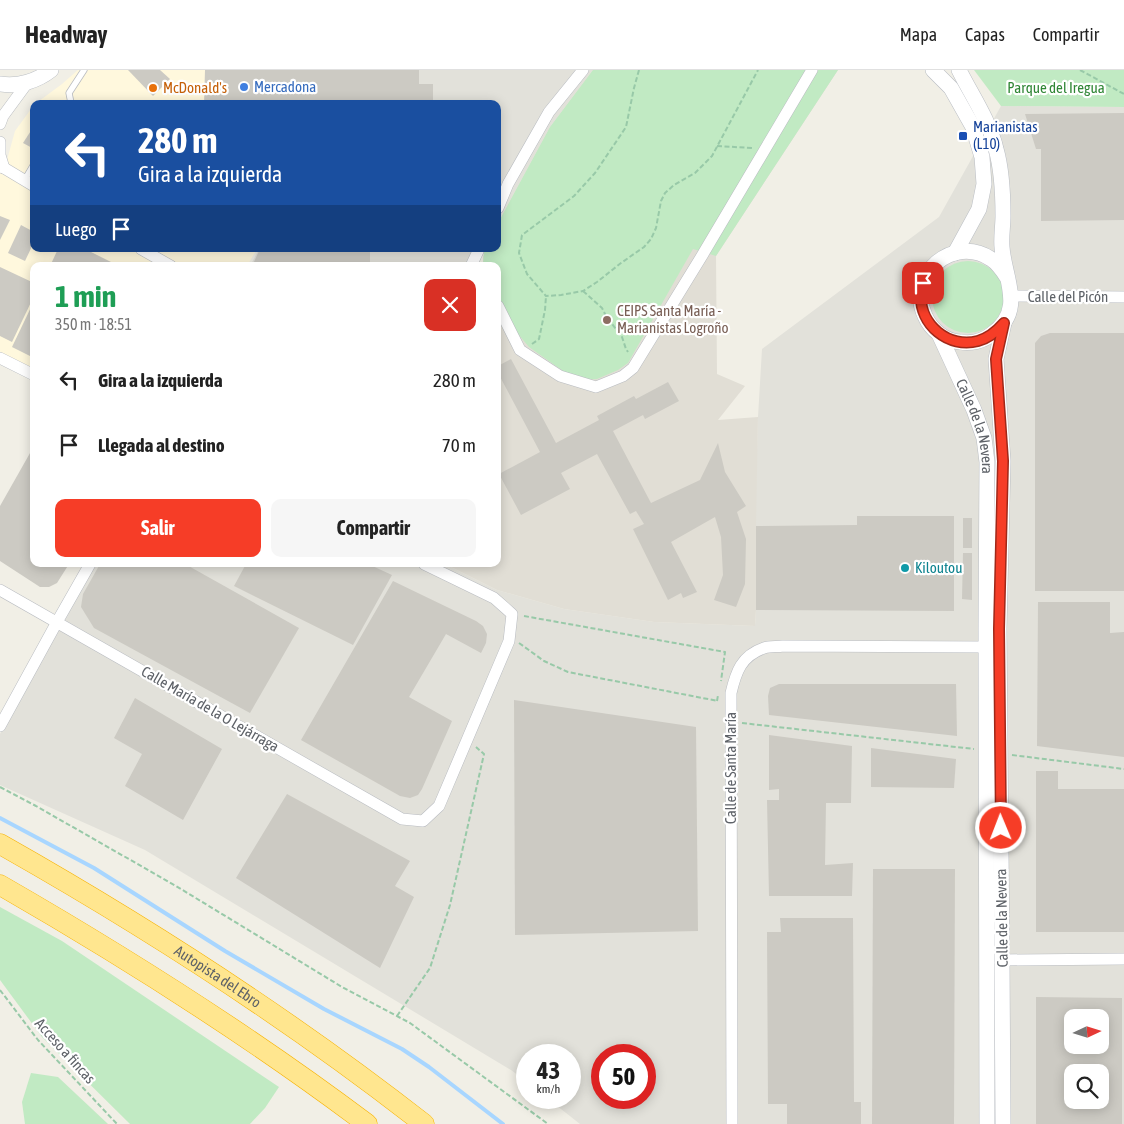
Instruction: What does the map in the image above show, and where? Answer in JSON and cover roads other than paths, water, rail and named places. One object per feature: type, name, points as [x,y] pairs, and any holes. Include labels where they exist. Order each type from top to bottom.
[{"type":"highway","name":"Autopista del Ebro","points":[[0,844],[112,910],[264,1007],[424,1124]]},
{"type":"highway","points":[[0,885],[72,926],[196,1005],[300,1075],[367,1124]]},
{"type":"main road","points":[[0,84],[16,85],[28,82],[40,78],[51,70]]},
{"type":"main road","points":[[933,70],[951,88],[973,127],[982,156],[984,184],[979,209],[955,253]]},
{"type":"main road","points":[[959,70],[980,108],[996,148],[1002,184],[1002,247],[1012,296],[1011,306],[1004,323],[997,331],[979,341],[969,343],[948,339],[931,326],[925,317],[921,306],[920,294],[923,283],[928,272],[944,257],[968,251],[980,254],[992,259],[1008,279]]},
{"type":"main road","name":"Calle de la Nevera","points":[[987,1124],[993,752],[999,629],[1003,461],[996,359],[1004,323]]},
{"type":"main road","name":"Calle de la Nevera","points":[[940,334],[974,410],[984,438],[987,462],[986,647],[993,752],[1002,960],[1003,1124]]},
{"type":"street","points":[[501,201],[508,184],[550,112],[583,70]]},
{"type":"street","points":[[501,312],[520,350],[560,376],[596,386],[623,376],[638,361],[685,285],[812,70]]},
{"type":"street","points":[[0,124],[3,116],[28,82]]},
{"type":"street","points":[[0,142],[2,167],[30,182]]},
{"type":"street","points":[[146,252],[164,262]]},
{"type":"street","name":"Calle del Picón","points":[[1012,296],[1124,297]]},
{"type":"street","points":[[0,358],[30,373]]},
{"type":"street","points":[[0,726],[88,567]]},
{"type":"street","name":"Calle María de la O Lejárraga","points":[[0,590],[402,819],[423,821],[439,806],[509,641],[512,614],[494,598],[430,567]]},
{"type":"street","name":"Calle de Santa María","points":[[732,1124],[731,693],[735,676],[742,663],[752,654],[765,648],[784,646],[986,647]]},
{"type":"street","points":[[1002,960],[1124,960]]},
{"type":"lane","points":[[71,100],[69,93],[84,70]]},
{"type":"waterway","points":[[0,818],[94,868],[225,951],[324,1009],[402,1049],[429,1067],[503,1124]]},
{"type":"place","name":"Mercadona","points":[[244,87]]},
{"type":"place","name":"McDonald's","points":[[153,88]]},
{"type":"place","name":"Marianistas (L10)","points":[[963,136]]},
{"type":"place","name":"CEIPS Santa María - Marianistas Logroño","points":[[607,320]]},
{"type":"place","name":"Kiloutou","points":[[905,568]]},
{"type":"park label","name":"Parque del Iregua","points":[[1056,88]]}]
